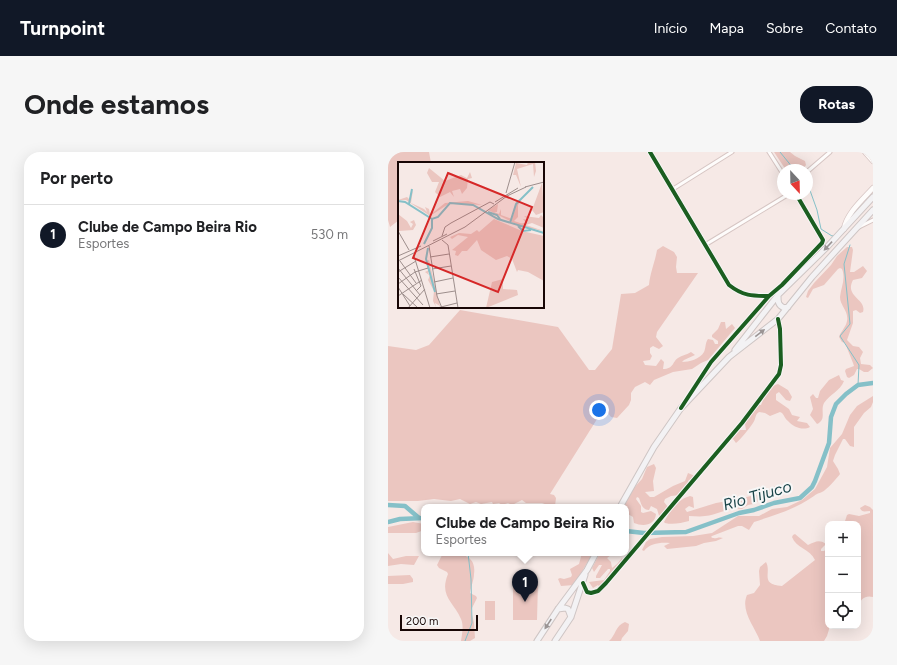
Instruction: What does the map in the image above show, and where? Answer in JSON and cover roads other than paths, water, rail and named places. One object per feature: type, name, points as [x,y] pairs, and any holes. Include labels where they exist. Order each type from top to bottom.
[{"type":"main road","points":[[865,152],[873,161]]},
{"type":"main road","points":[[844,229],[844,224],[848,218],[873,188]]},
{"type":"main road","points":[[622,504],[654,447],[681,408],[729,357],[778,295],[809,266],[873,197]]},
{"type":"main road","points":[[729,357],[778,319],[812,277],[873,210]]},
{"type":"main road","points":[[778,295],[779,305],[784,308],[788,308]]},
{"type":"main road","points":[[555,641],[571,617],[587,570],[594,556]]},
{"type":"main road","points":[[537,641],[558,609],[587,570]]},
{"type":"main road","points":[[558,609],[568,609],[571,617]]},
{"type":"street","points":[[650,152],[730,285],[734,289],[746,295],[769,296]]},
{"type":"street","points":[[673,189],[732,152]]},
{"type":"street","points":[[769,152],[777,165]]},
{"type":"street","points":[[813,167],[830,152]]},
{"type":"street","points":[[706,245],[779,200]]},
{"type":"street","points":[[681,408],[711,362],[769,296],[822,243],[823,240],[800,200]]},
{"type":"street","points":[[857,228],[873,220]]},
{"type":"street","points":[[583,583],[589,593],[598,591],[666,514],[759,402],[779,374],[781,356],[778,319]]},
{"type":"waterway","points":[[780,152],[790,164]]},
{"type":"waterway","points":[[813,199],[821,229],[832,236],[835,235]]},
{"type":"waterway","points":[[850,245],[844,264],[850,324],[840,336],[859,365],[858,385]]},
{"type":"waterway","name":"Rio Tijuco","points":[[629,531],[644,533],[686,532],[739,513],[754,510],[774,503],[800,498],[812,487],[815,481],[829,443],[831,417],[836,404],[858,385],[873,383]]},
{"type":"waterway","name":"Rio Tijuco","points":[[388,505],[405,506],[419,518]]},
{"type":"waterway","name":"Rio Tijuco","points":[[388,522],[400,519],[421,518]]},
{"type":"waterway","points":[[465,641],[472,623],[471,579],[468,556]]},
{"type":"place","name":"Clube de Campo Beira Rio","points":[[525,602]]}]
